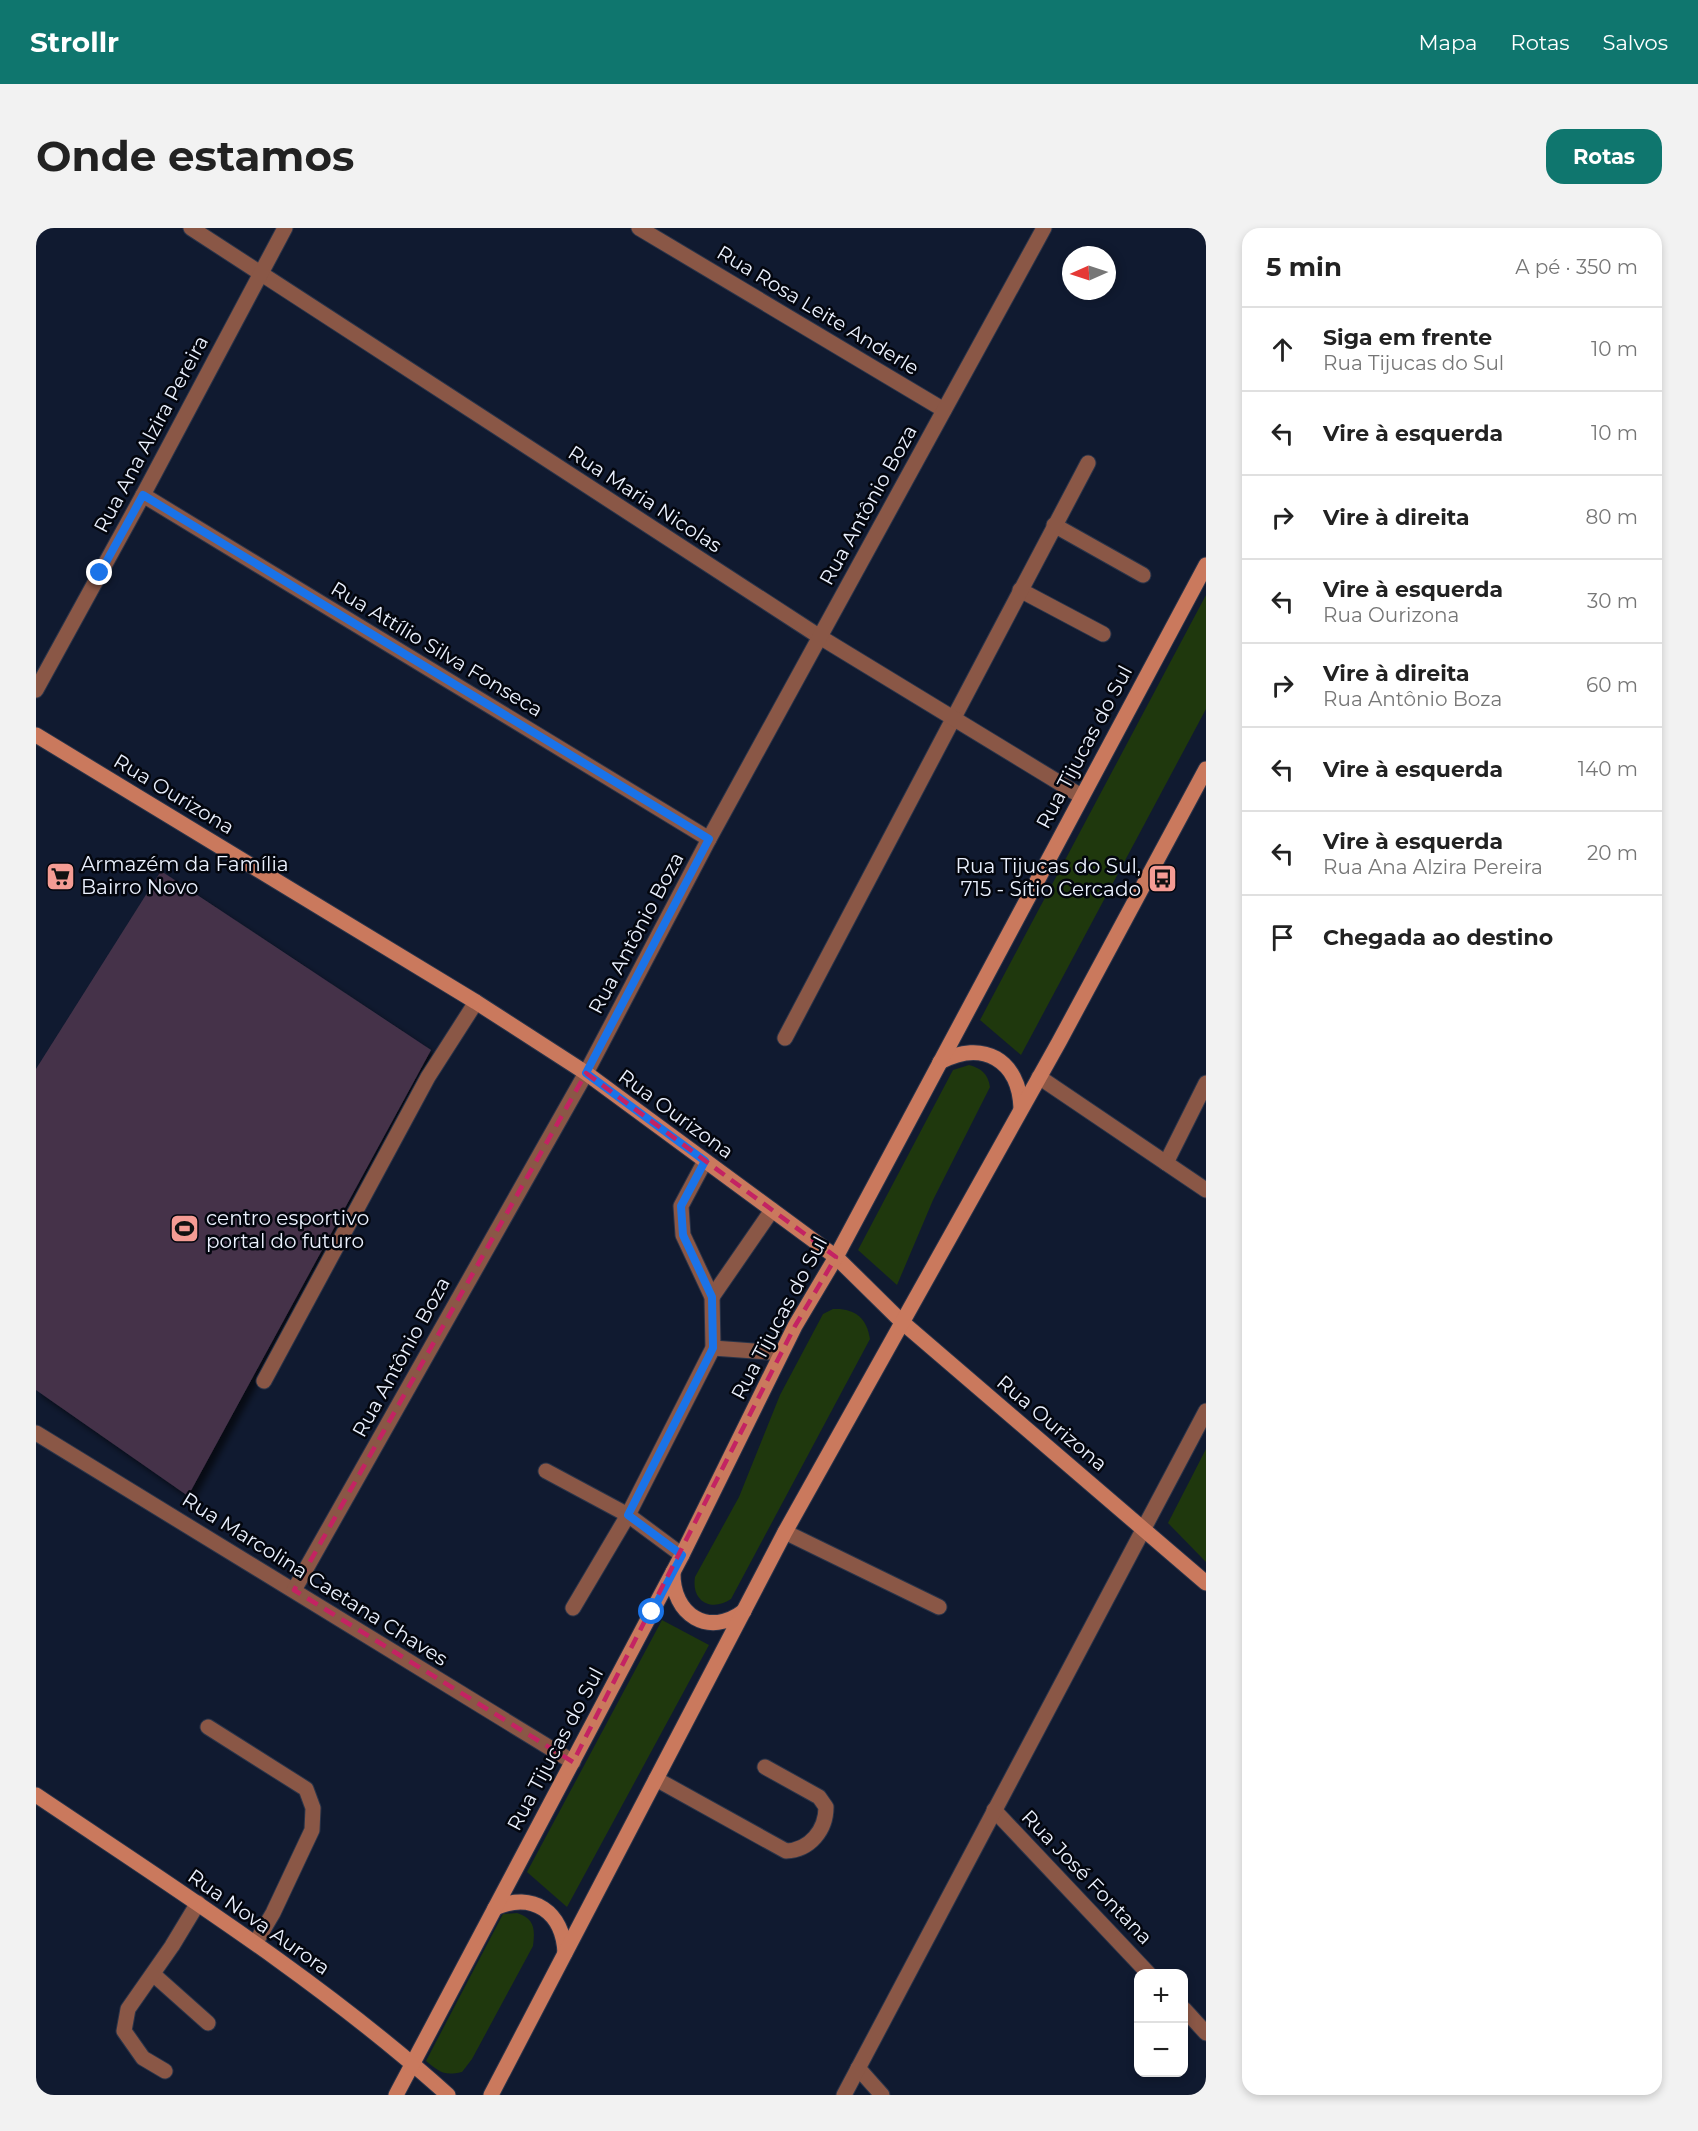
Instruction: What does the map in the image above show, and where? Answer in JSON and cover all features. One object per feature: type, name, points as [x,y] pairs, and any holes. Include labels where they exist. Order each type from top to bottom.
[{"type":"main road","name":"Rua Tijucas do Sul","points":[[396,2095],[682,1555],[781,1353],[836,1257],[1206,565]]},
{"type":"main road","name":"Rua Ourizona","points":[[36,735],[476,1002],[586,1073],[836,1257],[902,1322],[1206,1583]]},
{"type":"main road","points":[[491,2095],[785,1532],[1039,1077],[1206,770]]},
{"type":"main road","points":[[940,1062],[966,1052],[993,1057],[1006,1066],[1015,1078],[1020,1093],[1021,1108]]},
{"type":"main road","points":[[673,1572],[676,1598],[684,1610],[694,1618],[715,1623],[726,1622],[744,1611]]},
{"type":"main road","name":"Rua Nova Aurora","points":[[36,1795],[256,1942],[413,2064],[448,2095]]},
{"type":"main road","points":[[495,1908],[517,1902],[528,1902],[539,1906],[551,1914],[560,1926],[565,1953]]},
{"type":"street","name":"Rua Maria Nicolas","points":[[191,228],[820,637],[1081,796]]},
{"type":"street","name":"Rua Ana Alzira Pereira","points":[[36,690],[285,228]]},
{"type":"street","name":"Rua Rosa Leite Anderle","points":[[639,228],[944,410]]},
{"type":"street","name":"Rua Antônio Boza","points":[[294,1590],[586,1073],[709,839],[1044,228]]},
{"type":"street","points":[[785,1038],[1088,463]]},
{"type":"street","name":"Rua Attílio Silva Fonseca","points":[[143,495],[709,839]]},
{"type":"street","points":[[1054,525],[1143,575]]},
{"type":"street","points":[[1020,590],[1103,633]]},
{"type":"street","points":[[264,1381],[428,1077],[476,1002]]},
{"type":"street","points":[[1039,1077],[1206,1190]]},
{"type":"street","points":[[1166,1163],[1206,1083]]},
{"type":"street","points":[[573,1608],[628,1515],[713,1348],[712,1297],[683,1235],[681,1206],[705,1161]]},
{"type":"street","points":[[712,1297],[772,1210]]},
{"type":"street","points":[[713,1348],[781,1353]]},
{"type":"street","points":[[844,2095],[1206,1411]]},
{"type":"street","name":"Rua Marcolina Caetana Chaves","points":[[36,1433],[573,1762]]},
{"type":"street","points":[[546,1470],[628,1515],[682,1555]]},
{"type":"street","points":[[785,1532],[939,1608]]},
{"type":"street","points":[[208,1727],[306,1789],[313,1808],[312,1830],[256,1942]]},
{"type":"street","points":[[656,1779],[786,1851],[798,1850],[812,1843],[826,1819],[826,1807],[819,1797],[765,1767]]},
{"type":"street","name":"Rua José Fontana","points":[[994,1810],[1144,1969]]},
{"type":"street","points":[[165,2071],[143,2058],[124,2031],[129,2009],[198,1904]]},
{"type":"street","points":[[153,1974],[208,2023]]},
{"type":"street","points":[[1188,2013],[1206,2033]]},
{"type":"street","points":[[858,2068],[882,2095]]},
{"type":"highlighted area","points":[[586,1073],[836,1257],[795,1326],[573,1762],[294,1590]]},
{"type":"green space","points":[[1206,595],[1206,709],[1021,1055],[980,1020]]},
{"type":"green space","points":[[969,1065],[983,1072],[988,1078],[990,1087],[933,1200],[897,1285],[858,1250],[953,1070]]},
{"type":"green space","points":[[833,1309],[848,1310],[859,1316],[866,1325],[870,1339],[731,1599],[717,1605],[704,1602],[696,1593],[695,1577],[739,1497],[780,1395],[823,1314]]},
{"type":"green space","points":[[1206,1449],[1206,1562],[1168,1523]]},
{"type":"green space","points":[[662,1620],[709,1645],[567,1907],[527,1872]]},
{"type":"green space","points":[[517,1913],[527,1918],[533,1925],[533,1946],[472,2059],[462,2072],[450,2074],[442,2072],[426,2061],[503,1914]]},
{"type":"building","name":"centro esportivo portal do futuro","points":[[161,871],[431,1050],[188,1496],[36,1390],[36,1069]]},
{"type":"place","name":"Armazém da Família Bairro Novo","points":[[60,876]]},
{"type":"place","name":"Rua Tijucas do Sul, 715 - Sítio Cercado","points":[[1162,878]]},
{"type":"place","name":"centro esportivo portal do futuro","points":[[185,1229]]},
{"type":"route","points":[[100,573],[143,495],[709,839],[586,1073],[705,1161],[681,1206],[683,1235],[712,1297],[713,1348],[628,1515],[682,1555],[652,1612]]}]
